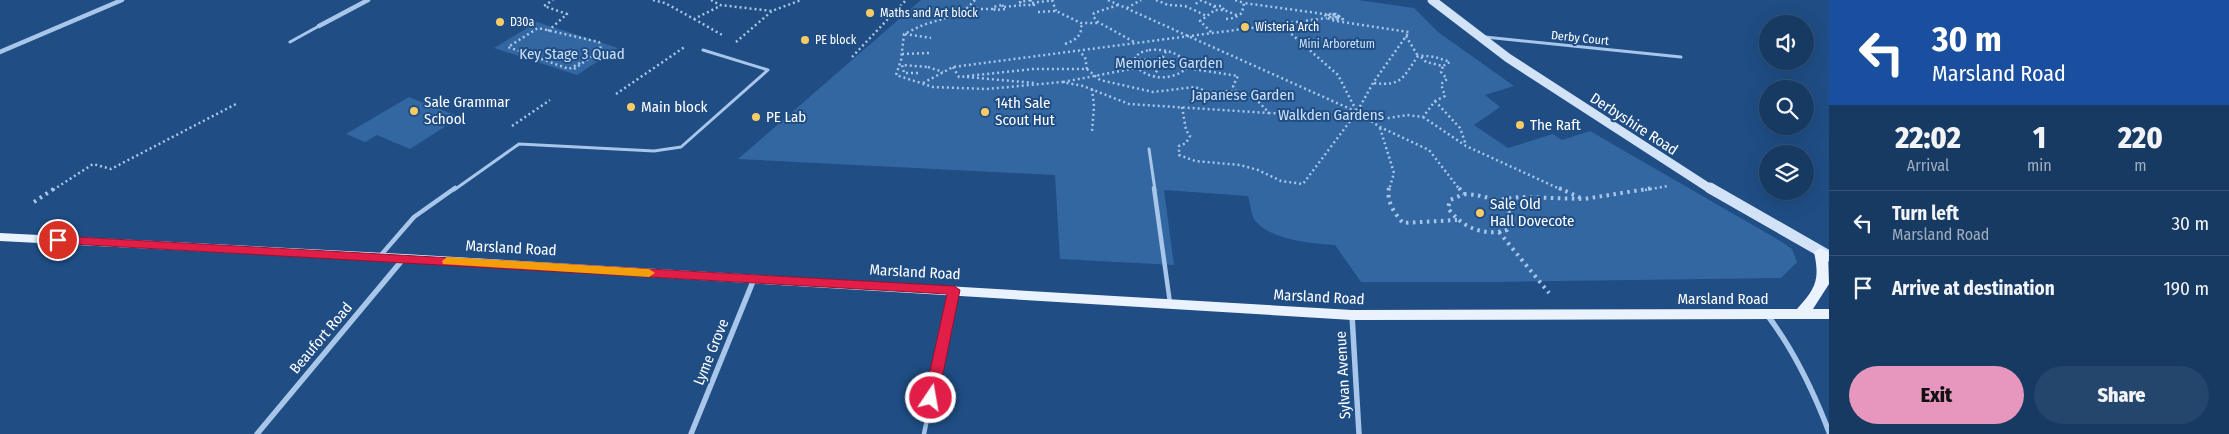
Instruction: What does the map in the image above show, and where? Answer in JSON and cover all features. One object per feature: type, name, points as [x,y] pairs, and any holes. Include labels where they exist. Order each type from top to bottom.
[{"type":"main road","name":"Marsland Road","points":[[0,237],[404,258],[954,290],[1170,306],[1352,315],[1768,316],[1829,314]]},
{"type":"main road","points":[[1800,315],[1822,290],[1827,271],[1825,254]]},
{"type":"street","points":[[0,52],[122,0]]},
{"type":"street","points":[[319,26],[368,0]]},
{"type":"street","name":"Derbyshire Road","points":[[1432,0],[1478,36],[1697,181],[1825,254]]},
{"type":"street","name":"Beaufort Road","points":[[258,434],[404,258]]},
{"type":"street","name":"Lyme Grove","points":[[691,434],[754,279]]},
{"type":"street","name":"Sylvan Avenue","points":[[1352,315],[1359,434]]},
{"type":"street","points":[[1768,316],[1796,353],[1810,380],[1829,432]]},
{"type":"lane","points":[[290,42],[319,26]]},
{"type":"lane","name":"Derby Court","points":[[1478,36],[1681,57]]},
{"type":"lane","points":[[380,257],[414,217],[519,144],[654,151],[680,147],[768,70],[703,50]]},
{"type":"lane","points":[[1149,149],[1170,306]]},
{"type":"lane","points":[[924,434],[954,290]]},
{"type":"path","points":[[548,30],[567,14],[544,6],[552,0]]},
{"type":"path","points":[[653,0],[665,3],[727,38]]},
{"type":"path","points":[[665,3],[669,0]]},
{"type":"path","points":[[711,0],[720,5],[772,12]]},
{"type":"path","points":[[735,42],[772,12],[801,0]]},
{"type":"path","points":[[852,57],[906,0]]},
{"type":"path","points":[[904,34],[923,25],[962,13],[975,0]]},
{"type":"path","points":[[965,9],[1005,9],[1004,7],[1023,5],[1020,2],[1030,0],[1032,3],[1052,0],[1056,11]]},
{"type":"path","points":[[1108,0],[1357,112],[1380,127],[1429,150],[1464,194]]},
{"type":"path","points":[[1127,9],[1141,0]]},
{"type":"path","points":[[1156,0],[1185,6],[1207,16]]},
{"type":"path","points":[[1196,4],[1199,0],[1214,6],[1222,6],[1224,10]]},
{"type":"path","points":[[1235,0],[1244,3],[1324,14],[1327,18]]},
{"type":"path","points":[[1226,19],[1239,16],[1242,13],[1244,3]]},
{"type":"path","points":[[694,19],[720,5]]},
{"type":"path","points":[[1119,5],[1094,13],[1094,16],[1098,22],[1136,43]]},
{"type":"path","points":[[1214,6],[1215,10]]},
{"type":"path","points":[[1211,33],[1200,21],[1215,10],[1224,10],[1239,16]]},
{"type":"path","points":[[1038,12],[1056,11],[1081,23],[1098,22]]},
{"type":"path","points":[[1327,18],[1331,17],[1329,17],[1331,15],[1337,16],[1335,19],[1340,18],[1336,14],[1330,14],[1328,17],[1326,15],[1334,13],[1342,18],[1335,20],[1332,18],[1336,17],[1332,16]]},
{"type":"path","points":[[923,84],[954,67],[1327,18],[1409,32],[1373,83],[1357,112],[1303,184],[1281,181],[1258,170],[1240,165],[1186,159],[1180,155],[1179,151],[1180,146],[1190,139],[1189,132],[1186,130],[1182,108]]},
{"type":"path","points":[[1065,44],[1080,36],[1082,32],[1081,23]]},
{"type":"path","points":[[1280,24],[1338,74],[1357,112]]},
{"type":"path","points":[[602,50],[599,42],[538,28],[508,47],[569,69],[602,50],[609,51]]},
{"type":"path","points":[[704,34],[711,29]]},
{"type":"path","points":[[904,34],[931,38]]},
{"type":"path","points":[[904,34],[902,54],[904,73],[918,73]]},
{"type":"path","points":[[1406,36],[1419,56],[1426,62],[1443,66]]},
{"type":"path","points":[[1142,42],[1149,50]]},
{"type":"path","points":[[616,94],[689,44]]},
{"type":"path","points":[[1136,68],[1133,62],[1134,58],[1137,54],[1149,50],[1166,51],[1183,58],[1186,69]]},
{"type":"path","points":[[1079,51],[1085,57],[1087,69]]},
{"type":"path","points":[[1162,59],[1166,51]]},
{"type":"path","points":[[902,54],[929,53]]},
{"type":"path","points":[[1373,83],[1390,85],[1402,79],[1419,56],[1433,55],[1450,62],[1443,66],[1441,72],[1447,79],[1441,84],[1445,96],[1435,101],[1424,117]]},
{"type":"path","points":[[1134,58],[1151,61],[1162,59],[1167,62],[1167,65]]},
{"type":"path","points":[[1151,61],[1159,67],[1167,65],[1238,76],[1233,86],[1236,91]]},
{"type":"path","points":[[574,69],[580,63]]},
{"type":"path","points":[[902,65],[928,67],[943,72]]},
{"type":"path","points":[[902,65],[896,75],[923,84],[934,87],[987,89],[1062,82],[1136,68],[1154,76],[1174,76],[1186,69]]},
{"type":"path","points":[[954,67],[959,77]]},
{"type":"path","points":[[1154,76],[1159,67]]},
{"type":"path","points":[[959,77],[1033,68],[1087,69],[1100,80],[1153,92],[1195,87],[1208,92],[1225,93],[1236,91],[1257,100],[1269,113]]},
{"type":"path","points":[[959,77],[1044,83]]},
{"type":"path","points":[[1062,82],[1092,89],[1129,104],[1269,113],[1317,115],[1357,112],[1389,118],[1407,115],[1424,117],[1466,146],[1584,199]]},
{"type":"path","points":[[1092,89],[1094,106],[1092,132]]},
{"type":"path","points":[[1435,101],[1460,128],[1466,146]]},
{"type":"path","points":[[34,202],[93,164],[112,169],[236,104]]},
{"type":"path","points":[[1380,127],[1394,173],[1388,192],[1394,214],[1403,223],[1457,220]]},
{"type":"path","points":[[1495,200],[1510,212],[1513,219],[1508,229],[1499,232],[1478,230],[1457,220],[1451,214],[1448,203],[1451,198],[1464,194],[1495,200],[1521,198],[1584,199],[1697,181]]},
{"type":"path","points":[[1499,232],[1566,315]]},
{"type":"green space","name":"Walkden Gardens","points":[[921,0],[1358,0],[1414,8],[1438,32],[1514,86],[1485,95],[1500,107],[1474,125],[1508,148],[1553,134],[1562,140],[1590,131],[1782,242],[1792,249],[1797,262],[1781,278],[1361,282],[1335,245],[1292,240],[1269,232],[1261,226],[1253,217],[1248,196],[1164,190],[1174,265],[1060,259],[1055,175],[738,159]]},
{"type":"green space","name":"Key Stage 3 Quad","points":[[537,22],[618,48],[577,75],[494,48]]},
{"type":"green space","points":[[409,97],[460,117],[410,149],[377,135],[365,142],[346,134]]},
{"type":"slow traffic","points":[[447,261],[649,273]]},
{"type":"place","name":"Maths and Art block","points":[[870,13]]},
{"type":"place","name":"D30a","points":[[500,22]]},
{"type":"place","name":"Wisteria Arch","points":[[1245,27]]},
{"type":"place","name":"PE block","points":[[805,40]]},
{"type":"place","name":"Main block","points":[[631,107]]},
{"type":"place","name":"Sale Grammar School","points":[[414,111]]},
{"type":"place","name":"14th Sale Scout Hut","points":[[985,112]]},
{"type":"place","name":"PE Lab","points":[[756,117]]},
{"type":"place","name":"The Raft","points":[[1520,125]]},
{"type":"place","name":"Sale Old Hall Dovecote","points":[[1480,213]]},
{"type":"route","points":[[58,240],[954,290],[931,398]]},
{"type":"park label","name":"Mini Arboretum","points":[[1337,44]]},
{"type":"park label","name":"Memories Garden","points":[[1169,63]]},
{"type":"park label","name":"Japanese Garden","points":[[1243,95]]}]
